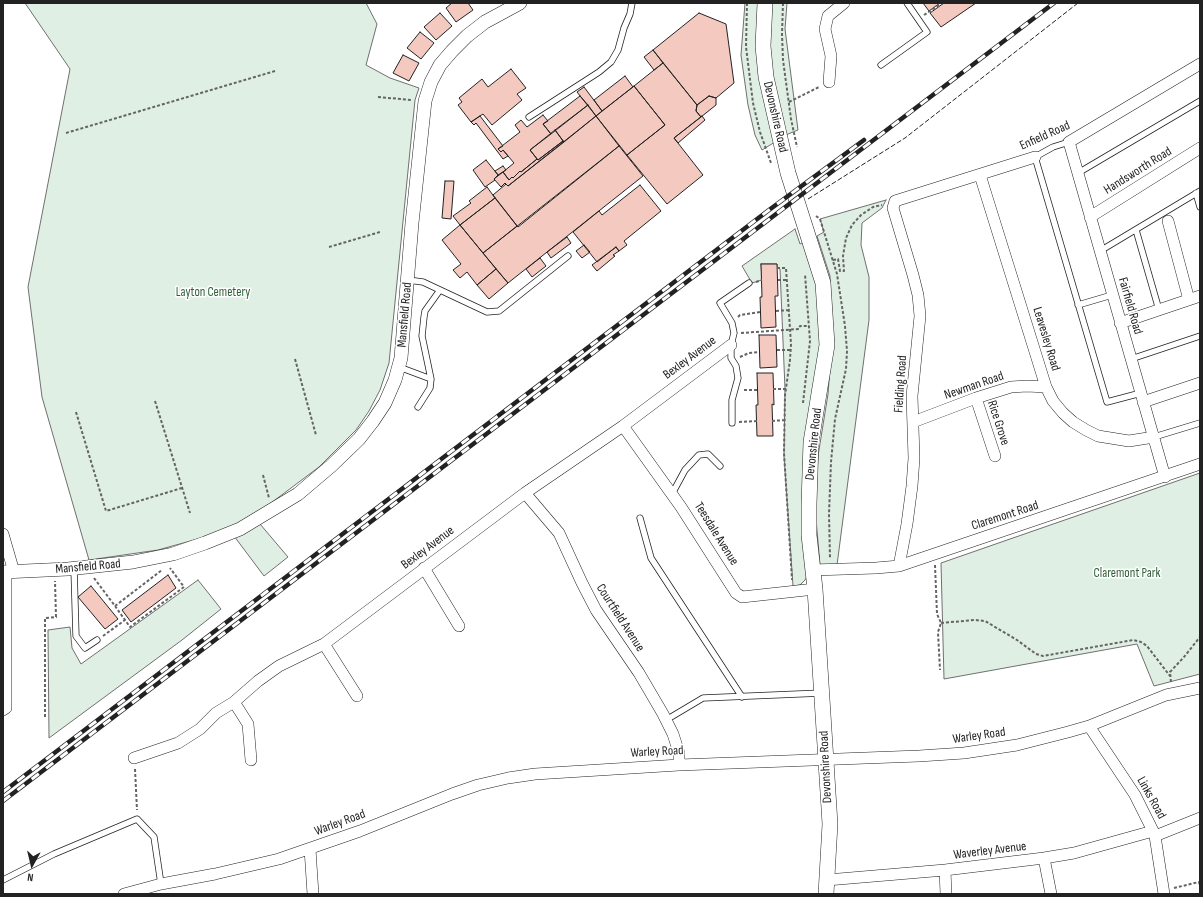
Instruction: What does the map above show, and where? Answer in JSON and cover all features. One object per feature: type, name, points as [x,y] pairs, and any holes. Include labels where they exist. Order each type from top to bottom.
[{"type":"main road","name":"Devonshire Road","points":[[765,3],[763,46],[766,77],[788,173],[823,283],[827,345],[811,442],[809,535],[814,570],[830,824],[826,887]]},
{"type":"street","name":"Mansfield Road","points":[[8,572],[74,569],[133,562],[171,560],[240,529],[298,494],[359,439],[385,403],[395,380],[401,358],[425,101],[431,82],[440,65],[467,36],[485,22],[520,3]]},
{"type":"street","points":[[829,82],[831,56],[825,29],[828,16],[844,3]]},
{"type":"street","name":"Enfield Road","points":[[1069,142],[1200,64]]},
{"type":"street","name":"Fairfield Road","points":[[1069,142],[1165,477]]},
{"type":"street","name":"Handsworth Road","points":[[1090,218],[1200,148]]},
{"type":"street","name":"Enfield Road","points":[[894,204],[1035,157]]},
{"type":"street","name":"Leavesley Road","points":[[980,175],[1046,387],[1053,401],[1073,422],[1098,436],[1129,441],[1154,438]]},
{"type":"street","name":"Fielding Road","points":[[894,204],[916,288],[920,316],[912,396],[914,458],[912,486],[908,524],[899,566]]},
{"type":"street","points":[[1168,221],[1189,300]]},
{"type":"street","points":[[1120,323],[1200,296]]},
{"type":"street","name":"Bexley Avenue","points":[[134,758],[178,743],[200,729],[216,713],[234,702],[258,681],[279,666],[324,644],[525,493],[623,426],[731,345]]},
{"type":"street","points":[[1142,397],[1200,383]]},
{"type":"street","name":"Newman Road","points":[[913,422],[976,398],[1011,388],[1027,386],[1046,387]]},
{"type":"street","name":"Rice Grove","points":[[976,398],[995,456]]},
{"type":"street","name":"Teesdale Avenue","points":[[623,426],[672,494],[736,593],[742,597],[815,589]]},
{"type":"street","name":"Claremont Road","points":[[814,570],[899,566],[1200,464]]},
{"type":"street","name":"Courtfield Avenue","points":[[525,493],[559,533],[596,610],[639,673],[666,720],[673,734],[678,753],[678,765]]},
{"type":"street","points":[[3,534],[8,572],[6,708],[3,710]]},
{"type":"street","points":[[424,568],[459,626]]},
{"type":"street","points":[[324,644],[357,696]]},
{"type":"street","name":"Warley Road","points":[[124,894],[161,889],[310,849],[360,832],[452,794],[508,778],[535,774],[678,765],[919,756],[971,752],[1017,745],[1089,726],[1166,695],[1200,688]]},
{"type":"street","points":[[234,702],[248,724],[251,760]]},
{"type":"street","name":"Links Road","points":[[1089,726],[1135,795],[1154,833],[1164,892]]},
{"type":"street","name":"Waverley Avenue","points":[[826,887],[1074,853],[1154,833],[1200,818]]},
{"type":"street","points":[[310,849],[313,894]]},
{"type":"street","points":[[1044,858],[1051,894]]},
{"type":"street","points":[[945,870],[946,894]]},
{"type":"lane","points":[[529,117],[599,72],[611,62],[618,50],[624,28],[630,14],[632,3]]},
{"type":"lane","points":[[881,65],[927,32],[907,3]]},
{"type":"lane","points":[[1077,173],[1200,101]]},
{"type":"lane","name":"Enfield Road","points":[[1035,157],[1053,147],[1069,142]]},
{"type":"lane","points":[[1035,157],[1107,402],[1142,397]]},
{"type":"lane","points":[[1100,251],[1198,192],[1200,207]]},
{"type":"lane","points":[[1136,230],[1159,310]]},
{"type":"lane","points":[[408,280],[423,282],[487,312],[499,311],[568,256]]},
{"type":"lane","points":[[732,423],[732,400],[738,378],[736,366],[731,358],[731,345],[734,333],[732,323],[720,303],[749,284]]},
{"type":"lane","points":[[418,407],[430,388],[431,379],[422,336],[424,317],[426,311],[440,290]]},
{"type":"lane","points":[[1078,305],[1112,295]]},
{"type":"lane","points":[[1131,359],[1200,336]]},
{"type":"lane","points":[[398,367],[431,379]]},
{"type":"lane","points":[[1154,438],[1200,423]]},
{"type":"lane","points":[[672,494],[685,470],[699,455],[708,454],[720,466]]},
{"type":"lane","points":[[640,518],[651,558],[742,697]]},
{"type":"lane","points":[[74,569],[76,636],[85,648],[97,640]]},
{"type":"lane","points":[[666,720],[704,698],[822,693]]},
{"type":"lane","points":[[3,880],[54,854],[138,819],[154,837],[161,889]]},
{"type":"path","points":[[783,3],[783,60],[798,152]]},
{"type":"path","points":[[918,20],[942,3]]},
{"type":"path","points":[[66,133],[276,71]]},
{"type":"path","points":[[789,102],[829,82]]},
{"type":"path","points":[[378,97],[425,101]]},
{"type":"path","points":[[833,260],[838,259],[840,271],[844,271],[843,256],[846,238],[852,225],[861,215],[873,207],[894,204]]},
{"type":"path","points":[[815,214],[816,217],[820,219],[837,274],[845,326],[847,351],[846,369],[835,419],[831,462],[829,514],[831,570]]},
{"type":"path","points":[[329,247],[380,232]]},
{"type":"path","points":[[777,268],[786,268],[791,350],[786,389],[784,456],[793,591]]},
{"type":"path","points":[[805,271],[809,326],[809,358],[805,386]]},
{"type":"path","points":[[778,280],[786,280]]},
{"type":"path","points":[[776,311],[789,310]]},
{"type":"path","points":[[732,323],[740,316],[760,312]]},
{"type":"path","points":[[734,333],[790,330],[799,329],[800,326],[809,326]]},
{"type":"path","points":[[777,350],[791,350]]},
{"type":"path","points":[[736,366],[740,356],[760,352]]},
{"type":"path","points":[[295,359],[316,435]]},
{"type":"path","points":[[774,389],[786,389]]},
{"type":"path","points":[[734,391],[758,390]]},
{"type":"path","points":[[155,401],[190,513]]},
{"type":"path","points":[[76,412],[106,511],[182,488]]},
{"type":"path","points":[[772,420],[785,420]]},
{"type":"path","points":[[732,423],[756,421]]},
{"type":"path","points":[[263,475],[270,503]]},
{"type":"path","points":[[934,554],[937,614],[941,623],[938,632],[940,670]]},
{"type":"path","points":[[97,640],[125,620],[130,626],[184,587],[171,560],[115,606]]},
{"type":"path","points":[[46,717],[46,618],[56,617],[54,570]]},
{"type":"path","name":"Mansfield Road","points":[[97,583],[125,620]]},
{"type":"path","points":[[941,623],[975,620],[985,621],[1017,640],[1036,654],[1043,656],[1133,640],[1141,642],[1147,646],[1170,676],[1174,693]]},
{"type":"path","points":[[1170,676],[1170,672],[1200,637]]},
{"type":"path","points":[[134,758],[138,819]]},
{"type":"path","points":[[1164,892],[1199,882],[1200,887]]},
{"type":"green space","name":"Layton Cemetery","points":[[25,3],[366,3],[377,24],[366,65],[390,78],[419,88],[415,100],[389,363],[380,390],[369,411],[356,430],[319,467],[271,503],[237,525],[201,538],[158,550],[89,560],[42,397],[28,287],[70,69]]},
{"type":"green space","points":[[745,3],[787,3],[785,29],[798,130],[788,134],[762,150],[755,135],[748,105],[741,55]]},
{"type":"green space","points":[[886,200],[882,208],[862,223],[861,245],[869,277],[869,320],[837,565],[820,565],[815,507],[818,456],[828,394],[832,342],[830,276],[817,236],[824,232],[820,219]]},
{"type":"green space","points":[[795,229],[800,244],[809,239],[823,283],[817,409],[813,566],[805,580],[800,585],[793,586],[784,456],[785,389],[780,269],[777,268],[777,264],[761,264],[762,280],[752,283],[742,266]]},
{"type":"green space","name":"Claremont Park","points":[[1200,473],[1200,674],[1154,686],[1137,644],[944,679],[941,563]]},
{"type":"green space","points":[[260,524],[288,557],[264,576],[234,536]]},
{"type":"green space","points":[[198,580],[221,609],[182,640],[49,738],[48,630],[70,627],[72,648],[81,664]]},
{"type":"building","points":[[452,3],[468,3],[473,10],[456,22],[446,8]]},
{"type":"building","points":[[923,3],[940,3],[929,11]]},
{"type":"building","points":[[944,3],[976,3],[941,27],[930,13]]},
{"type":"building","points":[[440,13],[452,26],[436,40],[424,27]]},
{"type":"building","points":[[699,13],[726,24],[734,83],[716,98],[709,96],[697,105],[653,50]]},
{"type":"building","points":[[420,32],[434,43],[421,59],[407,48]]},
{"type":"building","points":[[653,50],[663,63],[654,70],[644,57]]},
{"type":"building","points":[[403,55],[419,63],[409,81],[393,73]]},
{"type":"building","points":[[663,63],[697,105],[696,111],[701,117],[674,138],[703,175],[667,204],[627,155],[665,125],[634,86]]},
{"type":"building","points":[[511,69],[526,88],[517,94],[522,100],[492,125],[483,114],[471,122],[458,105],[462,102],[459,98],[482,79],[488,87]]},
{"type":"building","points":[[625,76],[633,87],[602,111],[594,100]]},
{"type":"building","points":[[634,86],[665,125],[627,155],[596,116]]},
{"type":"building","points":[[584,87],[602,111],[596,116],[577,92]]},
{"type":"building","points":[[580,96],[588,105],[551,134],[543,124]]},
{"type":"building","points":[[709,96],[716,98],[716,105],[701,117],[696,111],[697,105]]},
{"type":"building","points":[[588,105],[596,116],[564,142],[555,130]]},
{"type":"building","points":[[543,115],[548,121],[543,124],[551,134],[530,150],[537,159],[509,180],[503,172],[514,163],[503,150],[501,152],[498,149],[520,132],[515,125],[521,120],[527,127]]},
{"type":"building","points":[[480,116],[503,146],[498,149],[501,152],[503,150],[508,156],[503,159],[476,123],[474,125],[471,122]]},
{"type":"building","points":[[596,116],[619,146],[518,227],[493,195],[506,184],[508,186]]},
{"type":"building","points":[[702,116],[705,120],[678,143],[674,138]]},
{"type":"building","points":[[555,130],[563,141],[538,160],[530,150]]},
{"type":"building","points":[[563,141],[564,142],[508,186],[505,183],[501,187],[494,179],[503,172],[509,180],[512,177],[513,178],[520,171],[521,172]]},
{"type":"building","points":[[619,146],[643,176],[508,283],[483,253]]},
{"type":"building","points":[[486,160],[498,175],[494,179],[495,180],[485,187],[473,170]]},
{"type":"building","points":[[503,166],[506,170],[498,175],[495,171]]},
{"type":"building","points":[[445,181],[454,181],[451,219],[442,218]]},
{"type":"building","points":[[640,185],[661,211],[624,241],[627,245],[619,251],[616,247],[597,262],[573,232],[599,211],[602,215]]},
{"type":"building","points":[[487,187],[495,198],[460,225],[453,216],[471,203],[469,201]]},
{"type":"building","points":[[495,198],[517,226],[483,253],[460,225]]},
{"type":"building","points":[[460,225],[496,269],[477,285],[467,272],[460,278],[453,270],[461,264],[442,240]]},
{"type":"building","points":[[567,237],[571,243],[551,258],[547,252]]},
{"type":"building","points":[[584,245],[590,252],[582,258],[576,251]]},
{"type":"building","points":[[616,247],[619,251],[597,271],[592,265]]},
{"type":"building","points":[[540,258],[546,266],[532,277],[526,269]]},
{"type":"building","points":[[761,264],[777,264],[778,296],[775,296],[776,327],[761,328]]},
{"type":"building","points":[[496,269],[508,283],[489,299],[477,285]]},
{"type":"building","points":[[759,335],[776,335],[777,367],[760,368]]},
{"type":"building","points":[[757,373],[773,373],[773,436],[757,436]]},
{"type":"building","points":[[168,575],[176,588],[131,622],[122,610]]},
{"type":"building","points":[[91,586],[118,619],[105,629],[78,597]]},
{"type":"railway","points":[[3,801],[1054,3]]},
{"type":"railway","points":[[3,792],[769,210],[864,140]]},
{"type":"fence","points":[[808,199],[905,138],[1078,3]]}]
